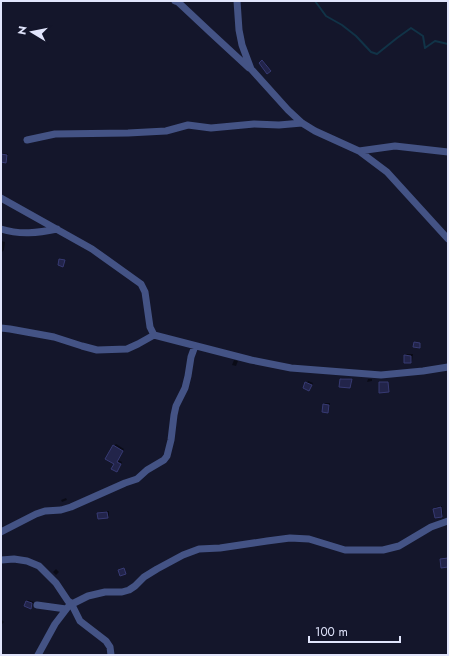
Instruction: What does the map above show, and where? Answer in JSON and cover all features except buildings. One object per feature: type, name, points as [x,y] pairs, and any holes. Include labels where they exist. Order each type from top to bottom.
[{"type":"street","points":[[176,1],[251,69],[288,110],[302,123],[314,131],[359,151],[387,172],[448,239]]},
{"type":"street","points":[[237,1],[239,30],[242,45],[251,69]]},
{"type":"street","points":[[28,140],[55,134],[166,131],[188,125],[211,128],[254,124],[279,125],[302,123]]},
{"type":"street","points":[[359,151],[395,146],[448,152]]},
{"type":"street","points":[[1,198],[92,249],[142,284],[145,292],[150,327],[154,335]]},
{"type":"street","points":[[1,229],[24,233],[45,232],[57,229]]},
{"type":"street","points":[[1,328],[54,337],[96,350],[127,348],[154,335],[251,360],[291,368],[381,375],[448,367]]},
{"type":"street","points":[[1,532],[36,514],[45,511],[61,510],[72,507],[137,479],[147,470],[164,460],[167,456],[171,440],[176,406],[188,376],[191,356],[195,346]]},
{"type":"street","points":[[38,655],[55,624],[68,606],[88,596],[105,592],[122,592],[129,590],[144,577],[183,555],[199,549],[220,548],[267,540],[290,538],[309,539],[345,550],[383,550],[399,546],[431,527],[448,521]]},
{"type":"street","points":[[1,560],[14,559],[27,561],[39,566],[56,583],[68,606],[80,621],[106,641],[110,647],[111,655]]},
{"type":"street","points":[[37,605],[68,606]]},
{"type":"waterway","points":[[315,1],[326,16],[342,25],[356,36],[371,52],[377,54],[411,28],[423,36],[425,48],[435,41],[448,44]]}]
